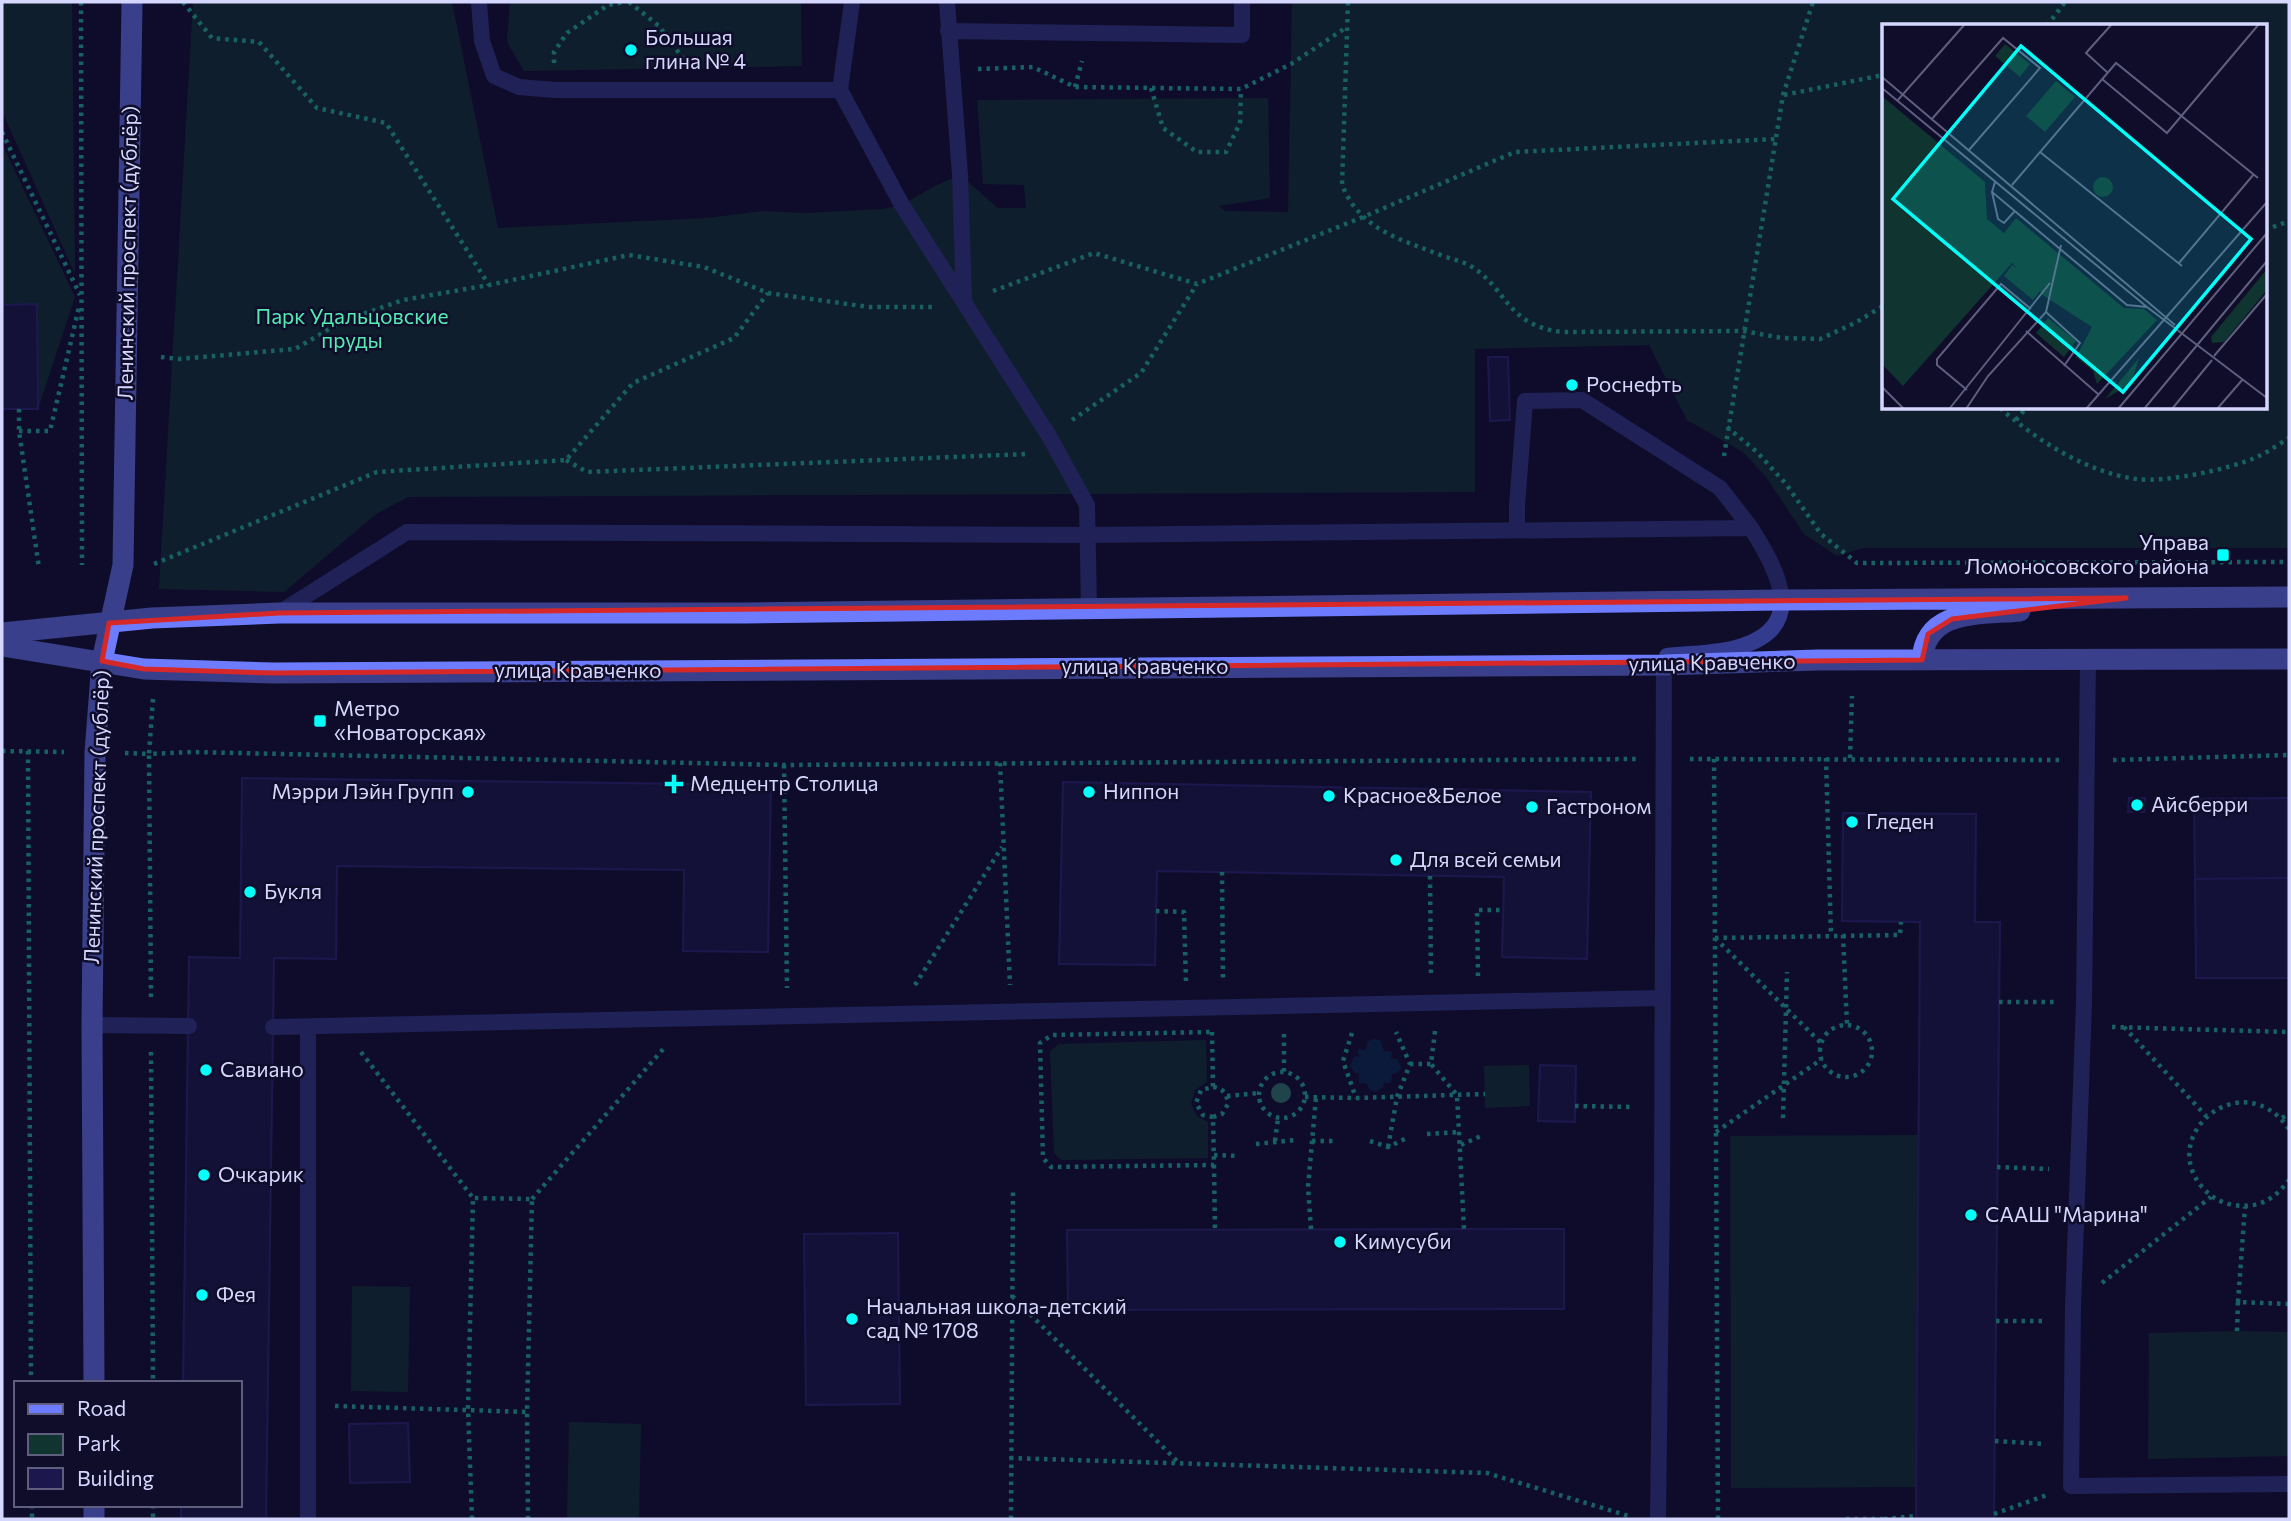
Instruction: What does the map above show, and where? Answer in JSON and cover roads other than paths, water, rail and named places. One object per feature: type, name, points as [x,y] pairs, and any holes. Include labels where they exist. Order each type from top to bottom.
[{"type":"street","name":"Ленинский проспект (дублёр)","points":[[94,1381],[92,1025],[95,752],[102,661],[123,565],[132,2]]},
{"type":"street","points":[[2,633],[152,618],[279,613],[746,613],[1781,600],[2289,597]]},
{"type":"street","points":[[1922,660],[1928,635],[1939,623],[1952,619],[2126,598]]},
{"type":"street","name":"улица Кравченко","points":[[2,646],[144,669],[274,673],[2289,659]]},
{"type":"lane","points":[[480,2],[482,41],[494,76],[519,87],[555,90],[841,90]]},
{"type":"lane","points":[[852,2],[841,90],[902,205],[1049,436],[1087,505],[1089,608]]},
{"type":"lane","points":[[947,2],[960,175],[964,302]]},
{"type":"lane","points":[[948,32],[1242,34],[1242,2]]},
{"type":"lane","points":[[1517,530],[1525,401],[1582,400],[1720,488],[1769,556],[1779,583],[1780,617],[1774,628],[1762,639],[1740,647],[1599,665]]},
{"type":"lane","points":[[279,613],[407,532],[1087,535],[1751,528]]},
{"type":"lane","points":[[2088,659],[2084,1027],[2073,1314],[2071,1486],[2289,1484]]},
{"type":"lane","points":[[1658,1519],[1664,665]]},
{"type":"lane","points":[[273,1027],[1662,998]]},
{"type":"lane","points":[[92,1025],[189,1026]]},
{"type":"lane","points":[[308,1028],[308,1519]]},
{"type":"water","points":[[1380,1040],[1384,1051],[1392,1052],[1391,1059],[1397,1059],[1402,1068],[1392,1074],[1391,1083],[1384,1083],[1376,1092],[1370,1090],[1366,1083],[1359,1083],[1359,1073],[1355,1073],[1350,1066],[1354,1057],[1359,1056],[1358,1049],[1366,1050],[1368,1041]]},
{"type":"place","name":"Большая глина № 4","points":[[631,50]]},
{"type":"place","name":"Роснефть","points":[[1572,385]]},
{"type":"place","name":"Управа Ломоносовского района","points":[[2223,555]]},
{"type":"place","name":"Метро «Новаторская»","points":[[320,721]]},
{"type":"place","name":"Медцентр Столица","points":[[674,784]]},
{"type":"place","name":"Мэрри Лэйн Групп","points":[[468,792]]},
{"type":"place","name":"Ниппон","points":[[1089,792]]},
{"type":"place","name":"Красное&Белое","points":[[1329,796]]},
{"type":"place","name":"Айсберри","points":[[2137,805]]},
{"type":"place","name":"Гастроном","points":[[1532,807]]},
{"type":"place","name":"Гледен","points":[[1852,822]]},
{"type":"place","name":"Для всей семьи","points":[[1396,860]]},
{"type":"place","name":"Букля","points":[[250,892]]},
{"type":"place","name":"Савиано","points":[[206,1070]]},
{"type":"place","name":"Очкарик","points":[[204,1175]]},
{"type":"place","name":"СААШ \"Марина\"","points":[[1971,1215]]},
{"type":"place","name":"Кимусуби","points":[[1340,1242]]},
{"type":"place","name":"Фея","points":[[202,1295]]},
{"type":"place","name":"Начальная школа-детский сад № 1708","points":[[852,1319]]},
{"type":"park label","name":"Парк Удальцовские пруды","points":[[352,329]]}]
